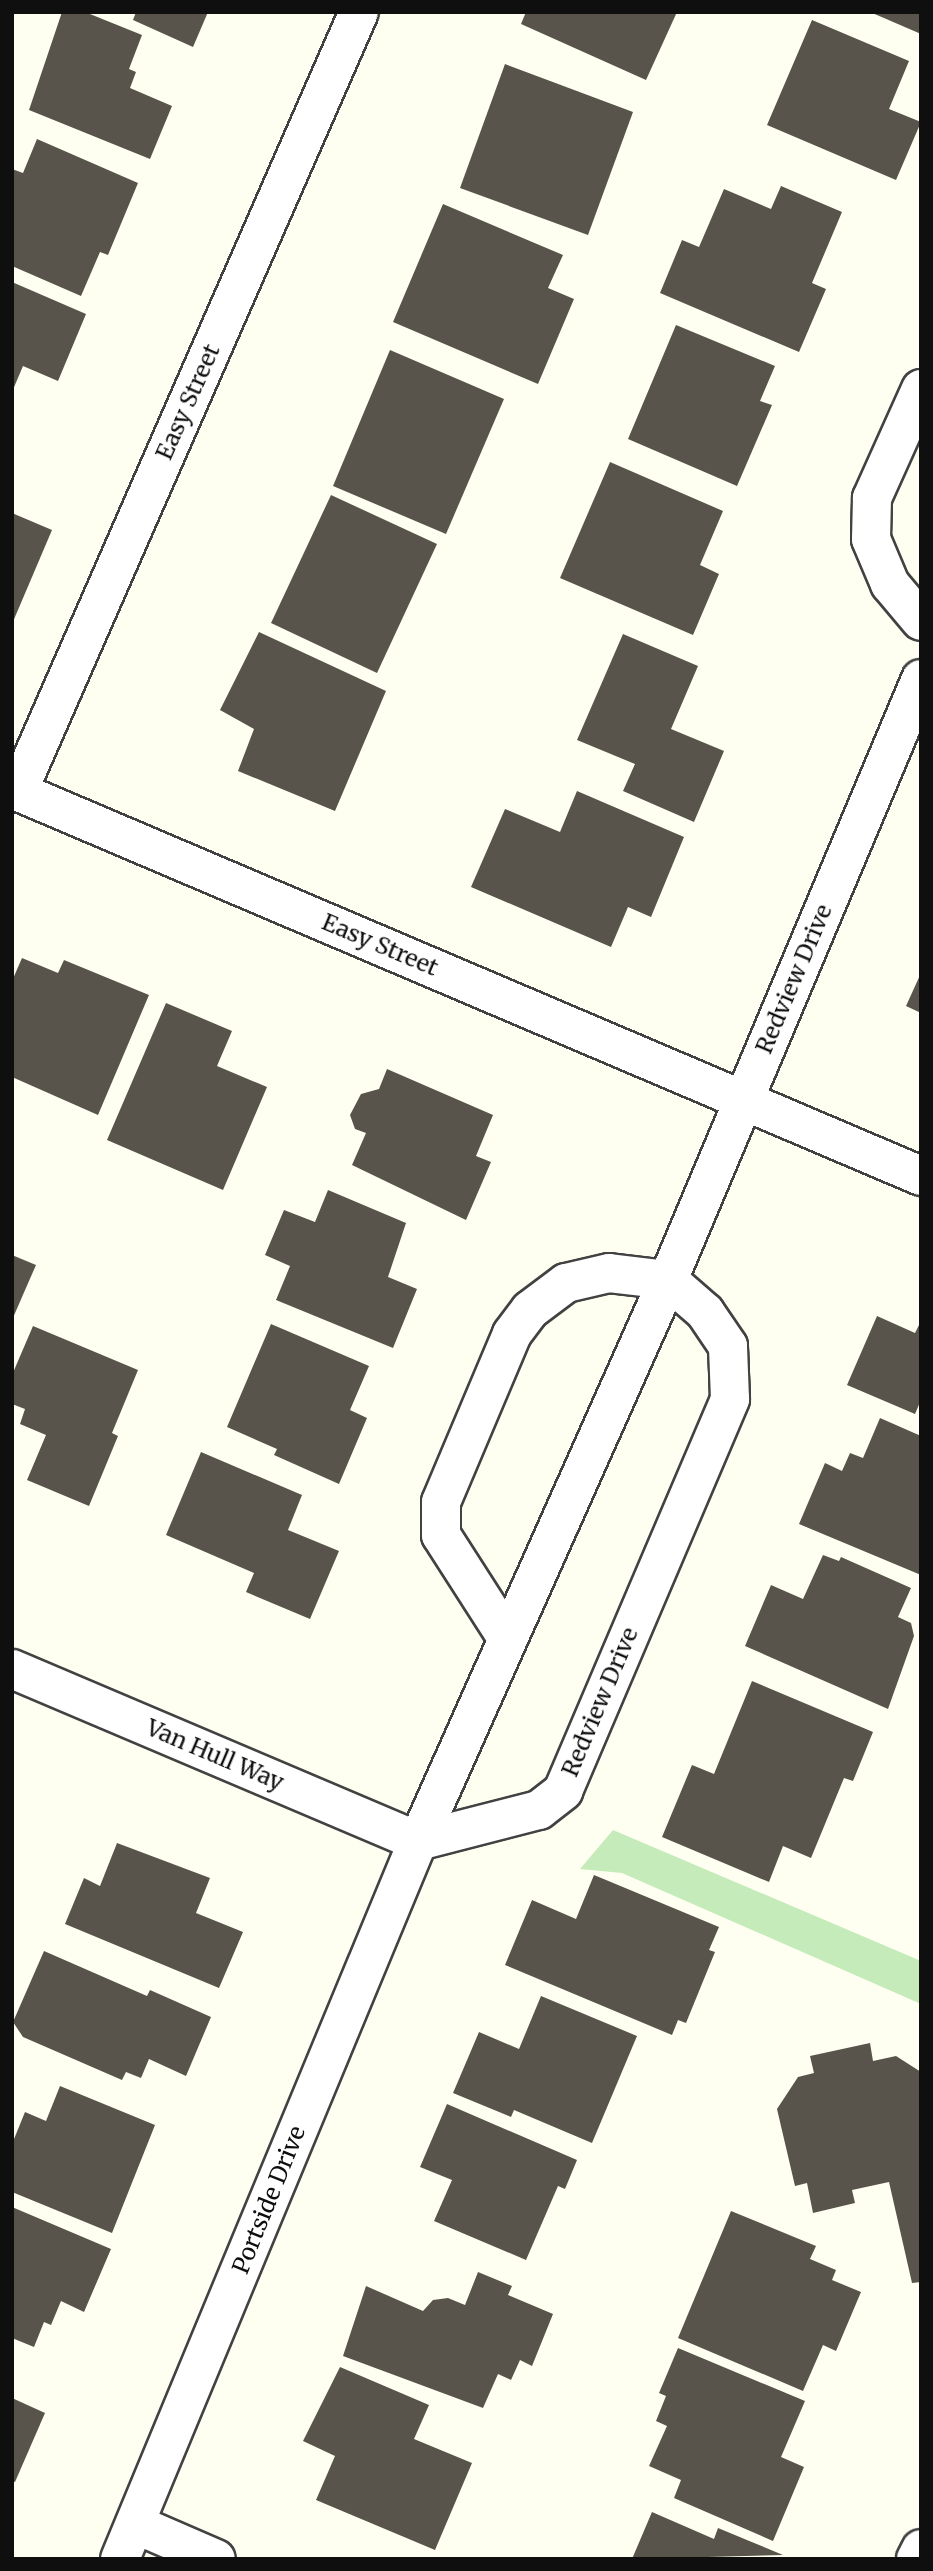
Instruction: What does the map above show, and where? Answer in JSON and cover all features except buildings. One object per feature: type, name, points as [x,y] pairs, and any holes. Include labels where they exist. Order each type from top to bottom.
[{"type":"street","name":"Easy Street","points":[[359,12],[15,790],[921,1176]]},
{"type":"street","points":[[921,388],[872,498],[871,539],[890,584],[921,621]]},
{"type":"street","name":"Redview Drive","points":[[418,1841],[668,1280],[921,679]]},
{"type":"street","points":[[507,1638],[441,1535],[441,1503],[512,1334],[530,1310],[566,1283],[609,1273],[668,1280]]},
{"type":"street","name":"Redview Drive","points":[[418,1841],[539,1811],[563,1791],[730,1399],[728,1346],[705,1312],[668,1280]]},
{"type":"street","name":"Van Hull Way","points":[[12,1669],[418,1841]]},
{"type":"street","name":"Portside Drive","points":[[120,2559],[418,1841]]},
{"type":"street","points":[[135,2524],[216,2559]]},
{"type":"street","points":[[916,2559],[921,2549]]},
{"type":"green space","points":[[613,1830],[921,1961],[921,2004],[622,1873],[580,1869]]}]
